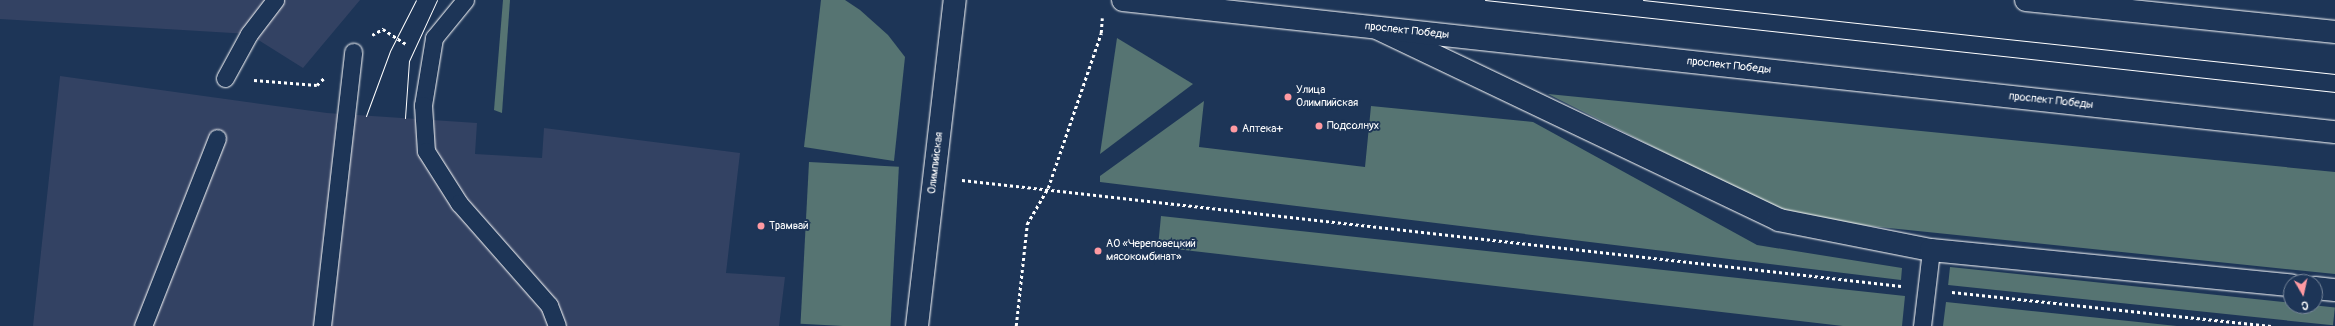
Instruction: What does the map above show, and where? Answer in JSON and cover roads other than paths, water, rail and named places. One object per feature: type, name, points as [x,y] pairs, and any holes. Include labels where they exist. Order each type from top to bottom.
[{"type":"main road","name":"Олимпийская","points":[[916,326],[955,0]]},
{"type":"main road","name":"проспект Победы","points":[[1123,0],[2335,132]]},
{"type":"main road","points":[[2026,0],[2335,32]]},
{"type":"main road","points":[[1378,28],[1779,220],[1931,250],[2283,284]]},
{"type":"main road","points":[[2323,289],[2335,290]]},
{"type":"lane","points":[[225,78],[249,34],[275,0]]},
{"type":"lane","points":[[465,0],[434,38],[423,105],[426,150],[459,203],[549,305],[557,326]]},
{"type":"lane","points":[[322,326],[353,52]]},
{"type":"lane","points":[[143,326],[217,138]]},
{"type":"lane","points":[[1922,326],[1931,250]]},
{"type":"tram line","points":[[366,116],[390,51],[416,0]]},
{"type":"tram line","points":[[405,118],[409,61],[437,0]]},
{"type":"tram line","points":[[1485,0],[2335,92]]},
{"type":"tram line","points":[[1643,0],[2335,74]]},
{"type":"place","name":"Улица Олимпийская","points":[[1288,97]]},
{"type":"place","name":"Подсолнух","points":[[1319,126]]},
{"type":"place","name":"Аптека+","points":[[1234,129]]},
{"type":"place","name":"Трамвай","points":[[761,226]]},
{"type":"place","name":"АО «Череповецкий мясокомбинат»","points":[[1098,251]]}]
